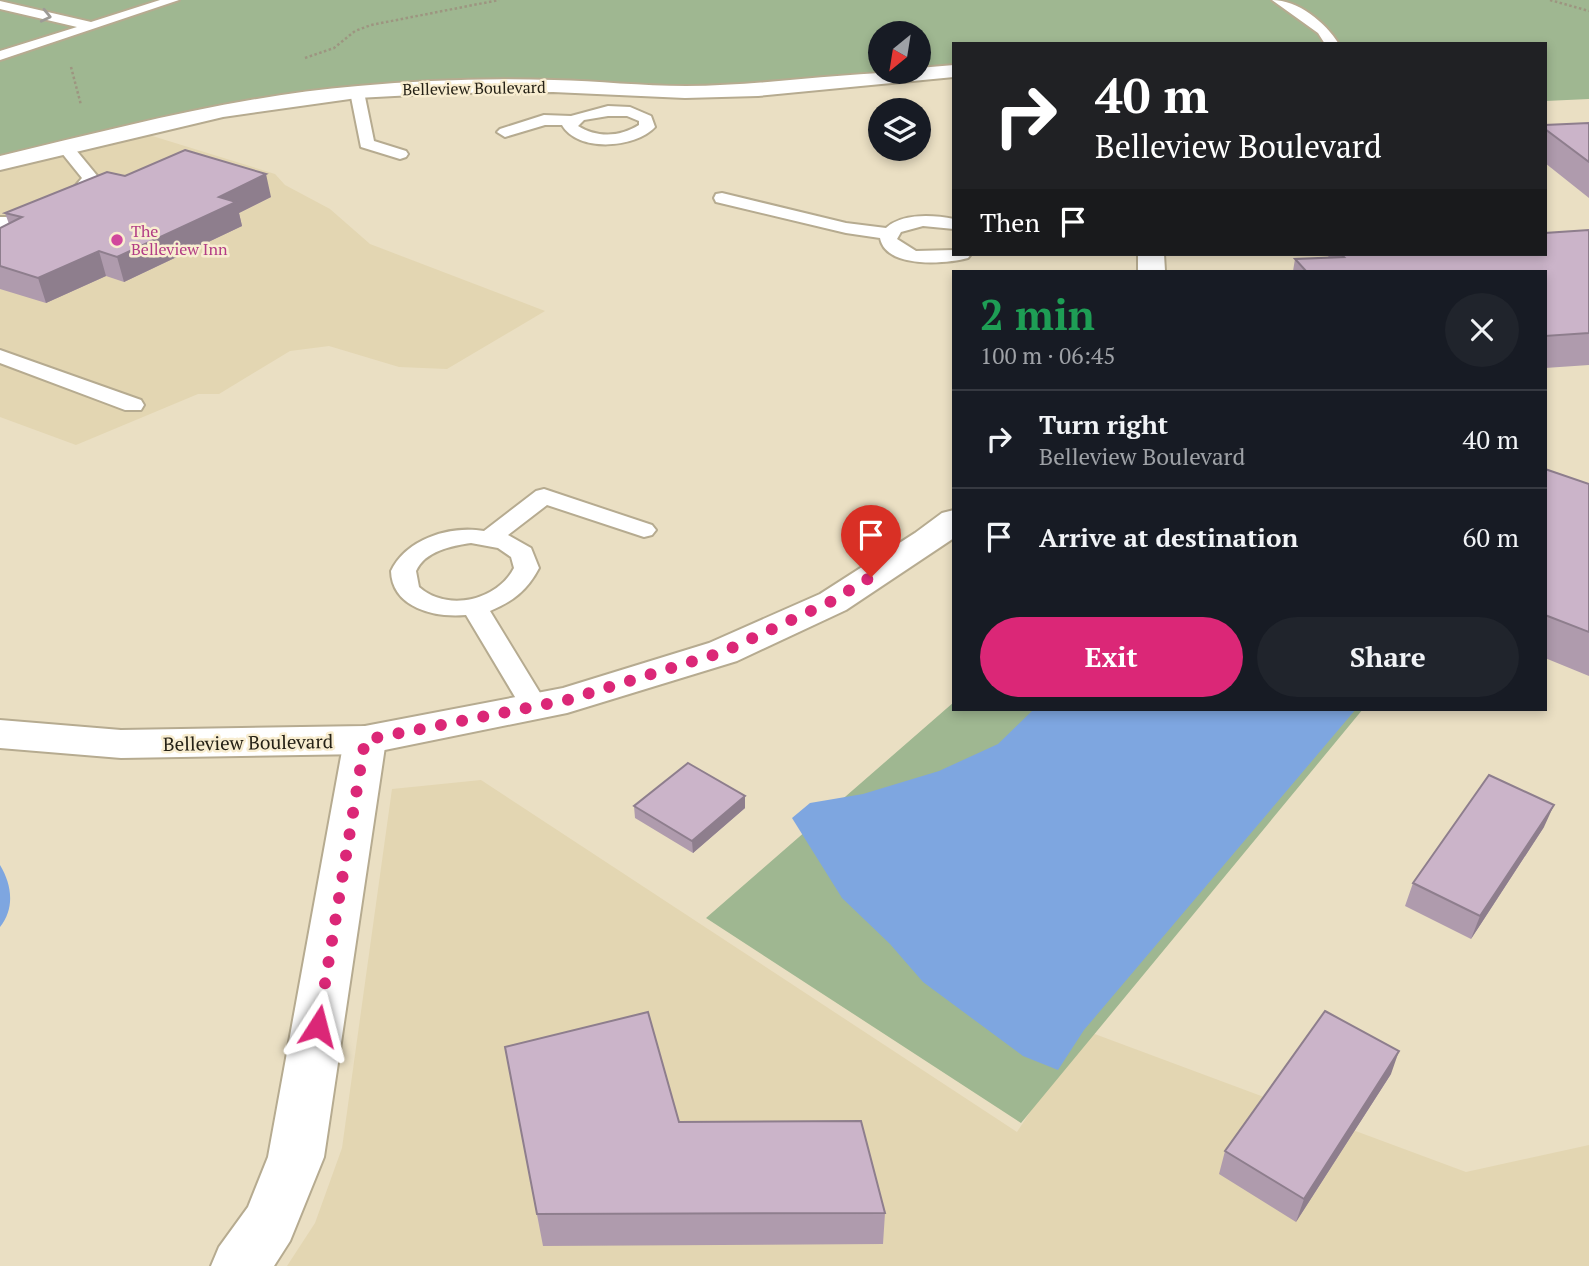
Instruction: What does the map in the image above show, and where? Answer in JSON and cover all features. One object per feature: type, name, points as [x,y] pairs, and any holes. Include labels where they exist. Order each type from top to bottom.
[{"type":"street","name":"Belleview Boulevard","points":[[0,163],[223,110],[357,92],[451,87],[553,86],[684,92],[758,90],[952,71]]},
{"type":"street","name":"Belleview Boulevard","points":[[0,734],[121,744],[365,740],[567,700],[723,652],[832,601],[928,541],[952,522]]},
{"type":"street","points":[[240,1266],[270,1223],[296,1157],[365,740]]},
{"type":"lane","points":[[0,56],[173,0]]},
{"type":"lane","points":[[1278,0],[1323,30],[1331,42]]},
{"type":"lane","points":[[0,5],[92,26]]},
{"type":"lane","points":[[619,111],[633,90]]},
{"type":"lane","points":[[357,92],[367,144],[400,154]]},
{"type":"lane","points":[[505,132],[530,122],[573,121],[597,112],[619,111],[646,118],[647,127],[622,137],[597,138],[577,133],[570,125],[573,121]]},
{"type":"lane","points":[[65,147],[90,178],[81,190],[72,193]]},
{"type":"lane","points":[[722,198],[846,228],[889,234]]},
{"type":"lane","points":[[952,222],[913,222],[894,229],[888,240],[893,246],[916,256],[952,256]]},
{"type":"lane","points":[[0,356],[133,405]]},
{"type":"lane","points":[[491,537],[544,496],[644,530]]},
{"type":"lane","points":[[491,537],[519,549],[526,559],[527,570],[522,582],[494,601],[474,606],[452,608],[432,605],[415,598],[405,588],[402,576],[406,564],[417,553],[433,544],[453,538],[491,537]]},
{"type":"lane","points":[[474,606],[534,706]]},
{"type":"path","points":[[295,62],[334,48],[355,31],[371,25],[499,0]]},
{"type":"path","points":[[1550,0],[1589,11]]},
{"type":"path","points":[[69,59],[80,105],[92,103]]},
{"type":"shaded area","points":[[146,134],[275,174],[285,185],[330,209],[370,244],[545,311],[447,369],[399,367],[329,346],[290,351],[219,394],[198,394],[76,445],[0,417],[0,170]]},
{"type":"shaded area","points":[[481,780],[1017,1132],[1084,1030],[1466,1172],[1589,1145],[1589,1266],[287,1266],[315,1223],[342,1148],[392,789]]},
{"type":"green space","points":[[0,0],[1589,0],[1589,99],[1547,101],[1547,42],[952,42],[952,67],[931,68],[931,21],[868,21],[868,74],[752,86],[336,90],[0,159]]},
{"type":"green space","points":[[952,704],[952,711],[1361,711],[1021,1123],[706,918]]},
{"type":"water","points":[[1032,711],[1354,711],[1084,1030],[1058,1070],[1023,1056],[923,982],[890,944],[842,898],[792,818],[810,803],[863,794],[939,771],[998,744]]},
{"type":"water","points":[[0,865],[7,880],[10,904],[0,927]]},
{"type":"building","points":[[1589,123],[1589,162],[1547,130],[1547,125]]},
{"type":"building","name":"The Belleview Inn","points":[[185,150],[266,174],[219,197],[236,202],[117,257],[99,251],[38,278],[0,266],[0,228],[22,217],[5,213],[107,172],[125,176]]},
{"type":"building","points":[[1589,230],[1589,333],[1547,336],[1547,270],[1305,270],[1295,259],[1343,256],[1547,256],[1547,233]]},
{"type":"building","points":[[1547,470],[1589,484],[1589,632],[1547,616]]},
{"type":"building","points":[[688,763],[745,796],[692,841],[634,806]]},
{"type":"building","points":[[1489,775],[1554,805],[1480,916],[1413,883]]},
{"type":"building","points":[[1325,1011],[1399,1051],[1304,1199],[1225,1151]]},
{"type":"building","points":[[648,1012],[679,1122],[861,1121],[885,1213],[537,1214],[505,1047]]},
{"type":"place","name":"The Belleview Inn","points":[[117,240]]},
{"type":"route","points":[[318,1026],[365,740],[567,700],[723,652],[832,601],[871,577]]}]
